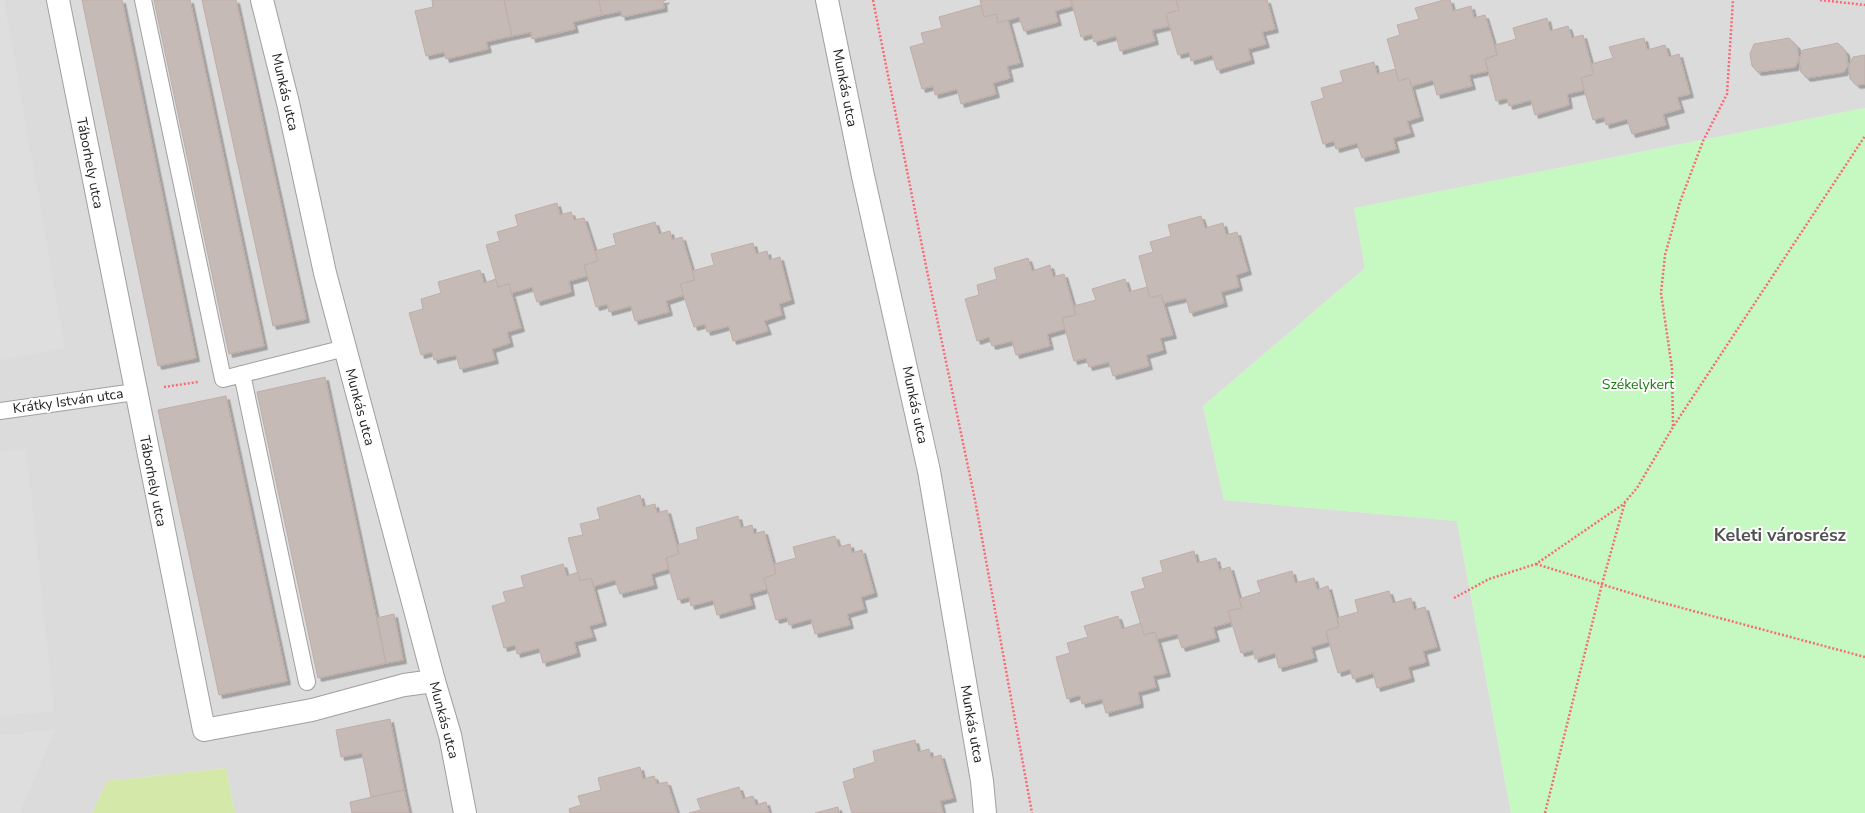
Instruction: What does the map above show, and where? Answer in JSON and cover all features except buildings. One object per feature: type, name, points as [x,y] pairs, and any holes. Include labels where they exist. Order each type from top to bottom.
[{"type":"street","name":"Táborhely utca","points":[[58,0],[135,392],[204,730],[312,710],[404,686],[434,681]]},
{"type":"street","name":"Munkás utca","points":[[262,0],[288,103],[325,273],[434,681],[450,735],[465,813]]},
{"type":"street","name":"Munkás utca","points":[[827,0],[863,176],[929,471],[982,781],[985,813]]},
{"type":"lane","points":[[143,0],[223,379],[345,348]]},
{"type":"lane","points":[[242,374],[306,682]]},
{"type":"lane","name":"Krátky István utca","points":[[0,411],[135,392]]},
{"type":"path","points":[[873,0],[927,274],[976,500],[1032,813]]},
{"type":"path","points":[[1673,427],[1672,368],[1661,293],[1665,255],[1680,202],[1703,141],[1728,94],[1733,0]]},
{"type":"path","points":[[1820,0],[1865,5]]},
{"type":"path","points":[[1454,598],[1489,579],[1536,564],[1625,502],[1637,488],[1673,427],[1865,136]]},
{"type":"path","points":[[135,392],[223,379]]},
{"type":"path","points":[[1545,813],[1602,584],[1625,502]]},
{"type":"path","points":[[1536,564],[1656,601],[1865,657]]},
{"type":"shaded area","points":[[0,0],[1865,0],[1865,108],[1355,208],[1365,268],[1203,406],[1224,500],[1457,521],[1511,813],[235,813],[226,768],[107,781],[92,813],[0,813]]},
{"type":"shaded area","points":[[0,0],[4,0],[65,349],[0,360]]},
{"type":"shaded area","points":[[26,448],[54,711],[0,717],[0,451]]},
{"type":"shaded area","points":[[55,729],[20,813],[0,813],[0,735]]},
{"type":"green space","name":"Székelykert","points":[[1865,108],[1865,813],[1511,813],[1457,521],[1224,500],[1203,406],[1365,268],[1354,208]]},
{"type":"green space","points":[[226,768],[235,813],[92,813],[107,781]]},
{"type":"district","name":"Keleti városrész","points":[[1780,535]]}]
